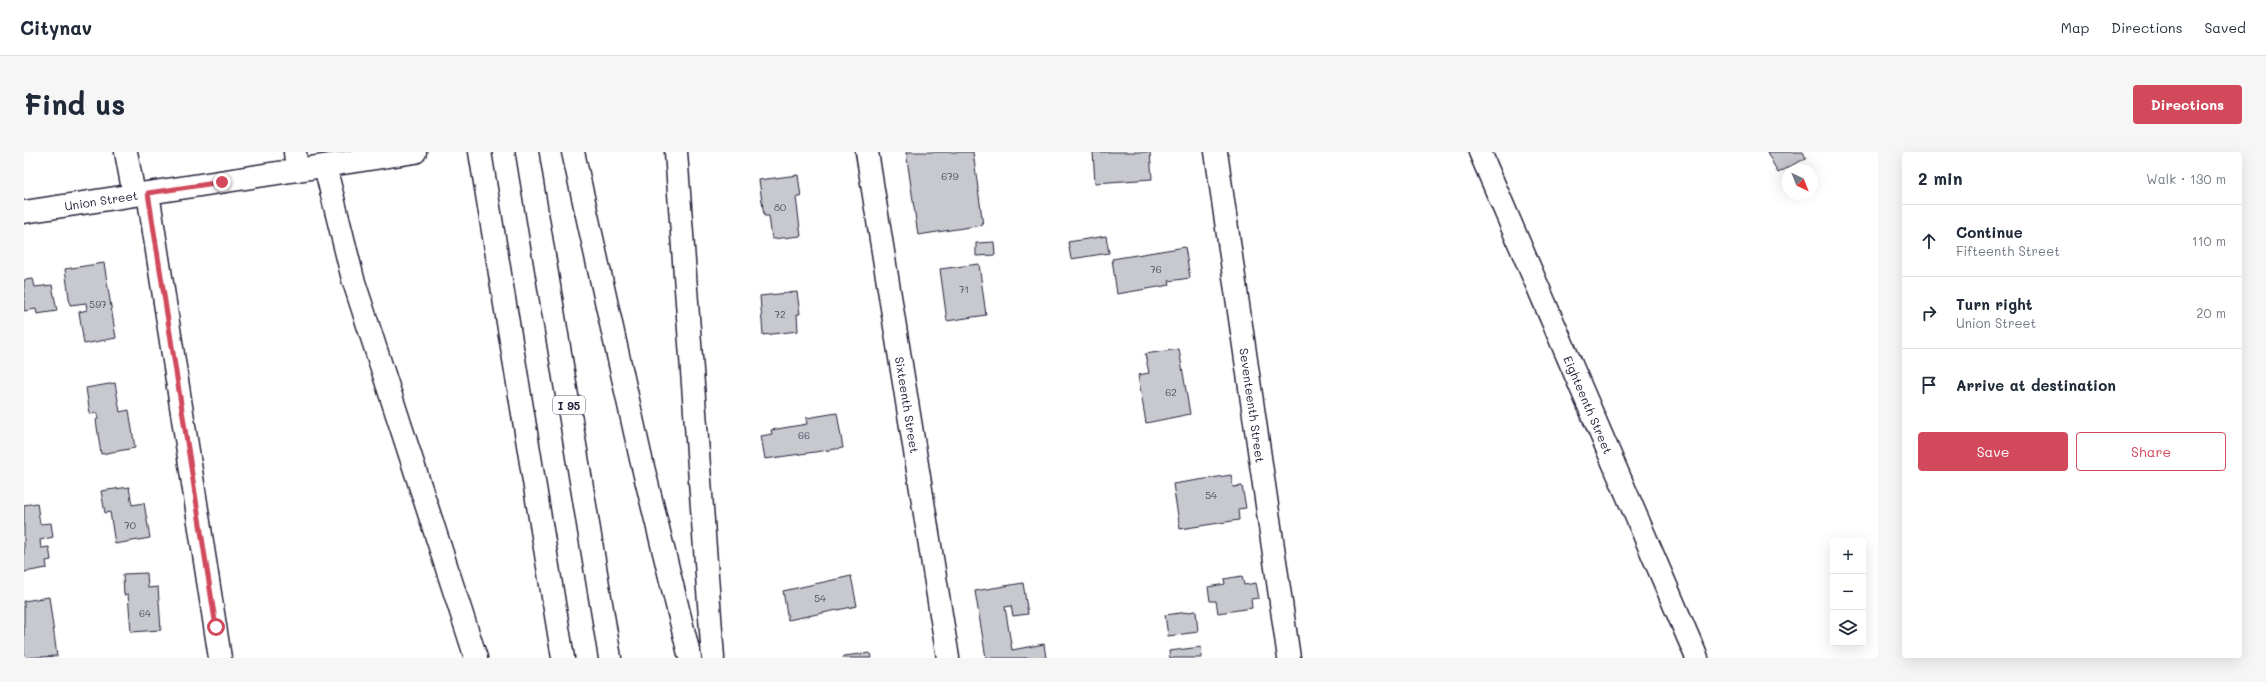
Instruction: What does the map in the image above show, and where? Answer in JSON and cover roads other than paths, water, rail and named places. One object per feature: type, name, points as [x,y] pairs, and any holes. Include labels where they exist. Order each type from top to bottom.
[{"type":"main road","points":[[126,152],[141,194],[220,658]]},
{"type":"main road","name":"Union Street","points":[[24,212],[141,194],[296,161],[324,166],[415,152]]},
{"type":"main road","points":[[480,152],[564,658]]},
{"type":"main road","name":"I 95","points":[[527,152],[610,658]]},
{"type":"main road","points":[[573,152],[641,459],[690,658]]},
{"type":"main road","points":[[676,152],[713,658]]},
{"type":"main road","name":"Sixteenth Street","points":[[867,152],[948,658]]},
{"type":"main road","name":"Seventeenth Street","points":[[1216,152],[1289,658]]},
{"type":"main road","name":"Eighteenth Street","points":[[1480,152],[1697,658]]},
{"type":"main road","points":[[324,166],[353,279],[476,658]]}]
